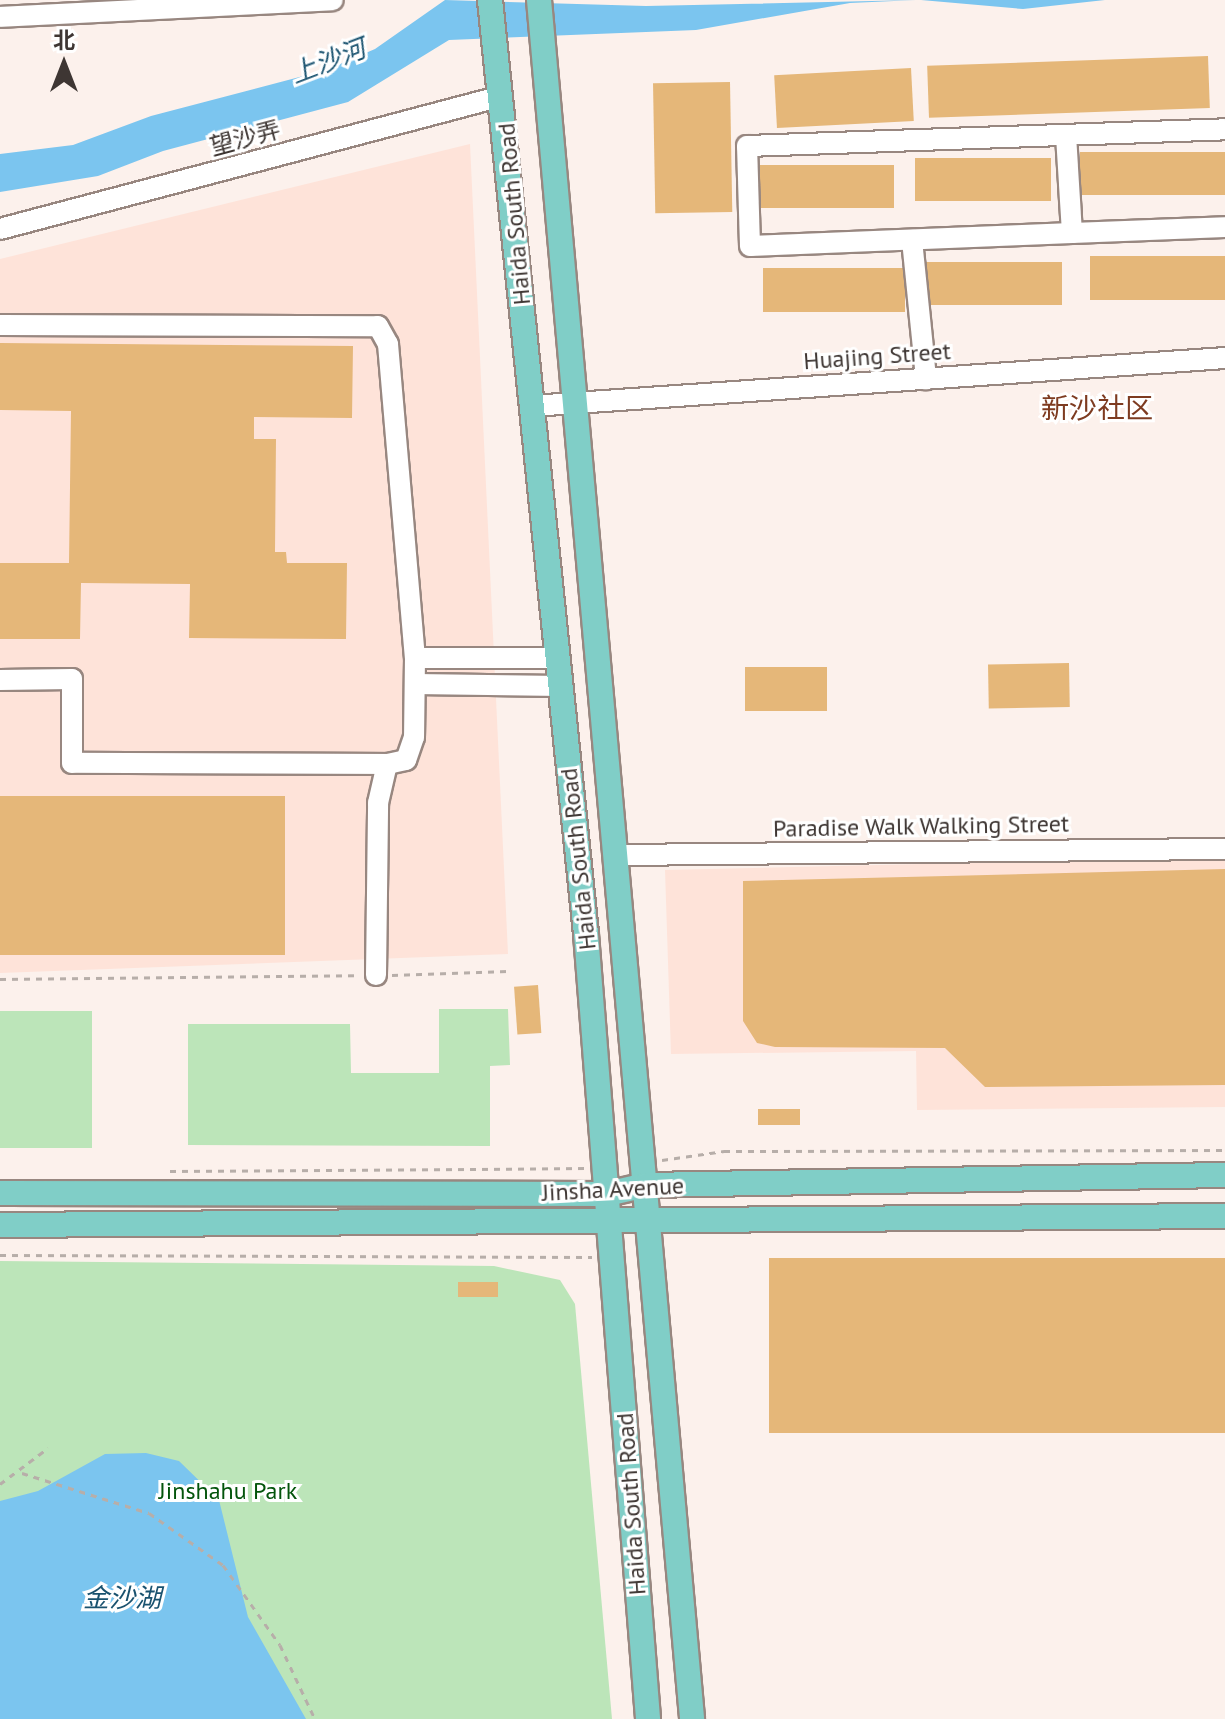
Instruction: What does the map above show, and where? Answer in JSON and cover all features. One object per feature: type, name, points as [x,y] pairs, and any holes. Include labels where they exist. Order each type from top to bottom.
[{"type":"main road","name":"Haida South Road","points":[[490,0],[561,686],[610,1220],[648,1719]]},
{"type":"main road","name":"Haida South Road","points":[[539,0],[580,403],[692,1719]]},
{"type":"main road","name":"Jinsha Avenue","points":[[0,1193],[607,1194],[646,1185],[1225,1175]]},
{"type":"main road","name":"Jinsha Avenue","points":[[0,1225],[1225,1216]]},
{"type":"street","points":[[0,17],[333,0]]},
{"type":"street","name":"望沙弄","points":[[0,229],[502,96]]},
{"type":"street","points":[[1225,129],[747,146],[750,246],[1225,227]]},
{"type":"street","points":[[1066,135],[1072,233]]},
{"type":"street","points":[[912,240],[926,379]]},
{"type":"street","points":[[0,325],[378,326],[388,344],[415,658],[410,749],[406,760],[387,764],[72,763],[72,679],[0,680]]},
{"type":"street","name":"Huajing Street","points":[[532,406],[1225,358]]},
{"type":"street","points":[[415,658],[558,658]]},
{"type":"street","points":[[415,684],[561,686]]},
{"type":"street","points":[[376,975],[378,803],[387,764]]},
{"type":"street","name":"Paradise Walk Walking Street","points":[[617,855],[1225,849]]},
{"type":"path","points":[[0,979],[508,971]]},
{"type":"path","points":[[0,1255],[612,1257]]},
{"type":"path","points":[[0,1484],[22,1473],[48,1448]]},
{"type":"path","points":[[22,1473],[149,1513],[223,1565],[254,1606],[315,1719]]},
{"type":"shaded area","points":[[470,144],[508,954],[0,973],[0,259]]},
{"type":"shaded area","points":[[1225,857],[1225,1107],[917,1110],[916,1051],[671,1054],[665,870]]},
{"type":"green space","points":[[439,1009],[508,1009],[510,1065],[490,1066],[490,1146],[188,1145],[188,1024],[350,1024],[351,1073],[439,1073]]},
{"type":"green space","points":[[0,1011],[92,1011],[92,1148],[0,1148]]},
{"type":"green space","name":"Jinshahu Park","points":[[0,1261],[494,1266],[560,1280],[575,1304],[612,1719],[0,1719]]},
{"type":"water","points":[[445,0],[646,6],[916,0],[850,3],[696,30],[449,40],[348,102],[163,151],[98,176],[0,192],[0,154],[73,145],[151,116],[326,70],[375,49]]},
{"type":"water","points":[[921,0],[1105,0],[1023,9]]},
{"type":"water","name":"金沙湖","points":[[146,1453],[179,1461],[219,1500],[248,1617],[306,1719],[0,1719],[0,1501],[38,1491],[105,1454]]},
{"type":"building","points":[[1208,56],[1210,108],[929,118],[927,66]]},
{"type":"building","points":[[911,68],[914,121],[777,128],[774,75]]},
{"type":"building","points":[[730,82],[732,212],[655,213],[653,83]]},
{"type":"building","points":[[1080,152],[1225,152],[1225,195],[1080,195]]},
{"type":"building","points":[[915,158],[1051,158],[1051,201],[915,201]]},
{"type":"building","points":[[759,165],[894,165],[894,208],[759,208]]},
{"type":"building","points":[[1090,256],[1225,256],[1225,300],[1090,300]]},
{"type":"building","points":[[926,262],[1062,262],[1062,305],[926,305]]},
{"type":"building","points":[[763,268],[905,268],[905,312],[763,312]]},
{"type":"building","points":[[0,343],[353,346],[352,418],[254,417],[254,439],[276,439],[275,552],[286,552],[287,563],[347,563],[346,639],[189,638],[190,584],[81,583],[80,639],[0,639],[0,563],[69,563],[71,411],[0,410]]},
{"type":"building","points":[[1069,663],[1070,707],[989,708],[988,664]]},
{"type":"building","points":[[745,667],[827,667],[827,711],[745,711]]},
{"type":"building","points":[[0,796],[285,796],[285,955],[0,955]]},
{"type":"building","points":[[1225,869],[1225,1085],[985,1087],[945,1048],[775,1047],[757,1043],[743,1021],[743,881]]},
{"type":"building","points":[[538,985],[541,1033],[517,1035],[514,987]]},
{"type":"building","points":[[758,1109],[800,1109],[800,1125],[758,1125]]},
{"type":"building","points":[[769,1258],[1225,1258],[1225,1433],[769,1433]]},
{"type":"building","points":[[458,1282],[498,1282],[498,1297],[458,1297]]},
{"type":"district","name":"新沙社区","points":[[1097,408]]},
{"type":"water label","name":"上沙河","points":[[328,61]]}]
